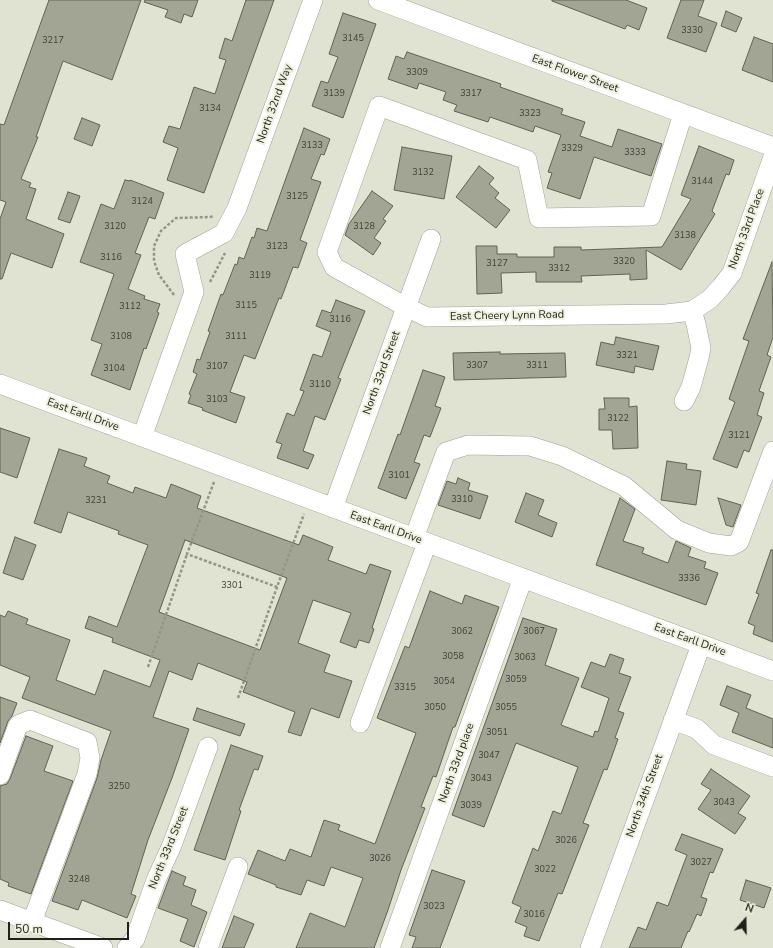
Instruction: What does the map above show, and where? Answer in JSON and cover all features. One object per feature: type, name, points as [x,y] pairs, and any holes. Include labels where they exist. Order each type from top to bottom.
[{"type":"street","name":"North 32nd Way","points":[[142,437],[194,292],[185,254],[224,233],[237,208],[313,0]]},
{"type":"street","name":"East Flower Street","points":[[378,0],[773,147]]},
{"type":"street","name":"East Cheery Lynn Road","points":[[683,114],[651,216],[539,218],[527,160],[379,106],[327,252],[334,267],[427,317],[666,314],[692,311]]},
{"type":"street","name":"North 33rd Place","points":[[692,311],[710,299],[722,287],[732,273],[773,157]]},
{"type":"street","name":"North 33rd Street","points":[[333,508],[431,239]]},
{"type":"street","points":[[684,401],[691,387],[699,358],[700,348],[692,311]]},
{"type":"street","name":"East Earll Drive","points":[[0,384],[773,671]]},
{"type":"street","points":[[360,723],[420,540],[446,452],[468,445],[530,446],[562,456],[624,486],[677,530],[709,543],[731,546],[739,542],[773,451]]},
{"type":"street","name":"North 33rd place","points":[[390,948],[523,578]]},
{"type":"street","name":"North 34th Street","points":[[590,948],[701,644]]},
{"type":"street","points":[[0,775],[18,725],[30,720],[87,742],[90,758],[87,774],[32,922]]},
{"type":"street","points":[[674,720],[698,729],[714,745],[773,767]]},
{"type":"street","name":"North 33rd Street","points":[[127,948],[135,939],[156,880],[172,845],[208,747]]},
{"type":"street","points":[[208,948],[238,867]]},
{"type":"street","points":[[0,910],[103,948]]},
{"type":"path","points":[[148,667],[187,554],[215,480]]},
{"type":"path","points":[[238,698],[304,512]]},
{"type":"path","points":[[187,554],[277,587]]},
{"type":"building","points":[[49,0],[141,0],[112,80],[63,61],[36,137],[38,137],[21,179],[31,183],[29,187],[36,189],[26,219],[64,234],[52,268],[11,253],[2,279],[0,279],[0,219],[6,202],[0,200],[0,124],[4,125]]},
{"type":"building","points":[[145,0],[198,0],[192,17],[184,14],[181,23],[165,17],[168,10],[144,2]]},
{"type":"building","points":[[246,0],[274,0],[204,193],[167,180],[178,148],[163,142],[169,126],[180,129],[194,87],[215,94],[226,60],[219,58],[225,38],[232,41]]},
{"type":"building","points":[[552,0],[626,0],[647,8],[639,30],[627,25],[625,29]]},
{"type":"building","points":[[681,0],[704,0],[698,16],[717,23],[706,52],[667,38]]},
{"type":"building","points":[[726,11],[742,18],[736,32],[721,26]]},
{"type":"building","points":[[343,13],[376,24],[343,118],[312,106],[321,81],[328,83],[338,57],[329,54]]},
{"type":"building","points":[[754,37],[773,44],[773,82],[742,70]]},
{"type":"building","points":[[407,52],[501,84],[500,87],[563,109],[561,114],[585,122],[580,136],[612,147],[618,129],[662,144],[651,176],[594,157],[580,199],[547,188],[552,173],[548,172],[561,135],[535,126],[533,132],[490,117],[488,122],[454,111],[457,105],[443,100],[446,92],[419,83],[417,89],[388,79],[396,56],[404,59]]},
{"type":"building","points":[[82,118],[100,125],[92,146],[74,139]]},
{"type":"building","points":[[304,128],[330,139],[324,155],[321,154],[311,179],[321,182],[300,240],[307,243],[298,268],[293,267],[281,299],[279,298],[255,359],[244,355],[230,392],[245,397],[236,423],[188,403],[191,395],[189,394],[197,374],[193,372],[197,359],[200,360],[221,294],[223,295],[235,264],[237,265],[239,257],[244,259],[257,228],[267,231]]},
{"type":"building","points":[[699,146],[734,160],[729,175],[726,174],[712,211],[715,214],[681,270],[646,250],[647,279],[630,280],[630,274],[581,276],[582,282],[536,282],[536,272],[501,273],[502,293],[477,294],[476,246],[497,246],[497,254],[517,254],[517,257],[554,257],[554,247],[581,247],[581,250],[662,247],[691,199],[681,195]]},
{"type":"building","points":[[402,147],[452,156],[444,199],[394,190]]},
{"type":"building","points":[[479,166],[494,178],[489,184],[499,193],[495,198],[510,210],[496,228],[456,197]]},
{"type":"building","points":[[125,180],[130,180],[164,193],[155,219],[149,217],[135,253],[141,255],[128,289],[145,296],[144,299],[160,304],[157,312],[159,313],[146,349],[144,348],[130,390],[91,375],[102,344],[91,340],[114,274],[80,262],[101,204],[114,209]]},
{"type":"building","points":[[372,191],[393,206],[383,219],[386,221],[374,238],[381,243],[373,255],[345,235],[349,224]]},
{"type":"building","points":[[68,192],[80,196],[70,223],[58,219]]},
{"type":"building","points":[[772,262],[773,337],[767,355],[771,357],[759,391],[764,393],[757,415],[762,417],[749,452],[744,450],[737,468],[713,459],[735,402],[729,399],[749,341],[743,339]]},
{"type":"building","points":[[336,300],[365,311],[338,378],[341,379],[325,420],[315,416],[303,451],[314,455],[308,469],[277,458],[282,444],[276,442],[287,413],[294,416],[304,391],[300,390],[313,354],[322,357],[331,332],[316,326],[322,310],[331,313]]},
{"type":"building","points":[[616,337],[659,346],[653,370],[635,366],[634,373],[596,365],[601,342],[614,345]]},
{"type":"building","points":[[500,352],[500,354],[565,353],[566,377],[454,380],[453,353]]},
{"type":"building","points":[[423,370],[445,377],[435,406],[441,408],[430,437],[424,435],[414,462],[420,464],[406,499],[378,488],[398,434],[400,435]]},
{"type":"building","points":[[604,398],[629,398],[629,407],[637,406],[638,448],[613,449],[612,430],[599,430],[599,409],[605,409]]},
{"type":"building","points":[[0,428],[30,438],[17,478],[0,472]]},
{"type":"building","points":[[59,449],[87,458],[84,466],[110,476],[107,483],[133,493],[135,487],[166,498],[171,484],[201,496],[197,508],[299,545],[303,535],[333,547],[328,560],[366,574],[370,564],[391,571],[372,628],[374,629],[369,643],[359,640],[356,648],[340,642],[351,613],[313,600],[298,643],[330,655],[324,672],[352,681],[339,718],[311,708],[301,736],[288,732],[295,712],[243,692],[247,682],[198,663],[192,680],[169,671],[153,717],[189,729],[148,840],[131,894],[136,896],[127,918],[82,900],[78,910],[52,901],[97,778],[101,760],[111,731],[22,698],[30,677],[0,665],[0,615],[5,617],[8,611],[28,619],[26,624],[70,640],[56,680],[95,695],[104,670],[150,687],[160,660],[112,642],[113,638],[85,628],[89,616],[117,627],[148,545],[118,534],[119,531],[68,512],[61,533],[34,523]],"holes":[[[185,540],[287,578],[260,650],[159,612]]]},
{"type":"building","points":[[667,461],[687,464],[686,469],[701,471],[696,505],[661,500]]},
{"type":"building","points":[[458,478],[470,483],[468,490],[488,496],[480,519],[438,505],[447,481],[456,484]]},
{"type":"building","points":[[526,493],[544,500],[538,515],[557,523],[552,537],[515,522]]},
{"type":"building","points":[[620,498],[635,509],[623,541],[644,548],[642,553],[668,563],[676,541],[691,548],[688,556],[706,562],[704,568],[718,573],[706,605],[596,565]]},
{"type":"building","points":[[718,498],[741,505],[733,527],[726,525]]},
{"type":"building","points":[[15,537],[36,545],[23,580],[3,573]]},
{"type":"building","points":[[771,550],[773,550],[773,642],[753,634],[755,626],[748,623],[759,594],[756,593]]},
{"type":"building","points":[[430,591],[462,604],[465,595],[499,607],[455,727],[453,727],[436,777],[433,776],[421,807],[425,808],[401,870],[374,948],[296,948],[310,913],[345,927],[363,878],[331,867],[324,886],[307,880],[301,895],[276,887],[276,885],[248,874],[258,850],[285,861],[290,849],[311,857],[324,820],[340,825],[338,830],[375,844],[416,733],[377,718],[405,646],[409,648]]},
{"type":"building","points":[[523,618],[557,629],[545,665],[579,678],[561,725],[593,737],[595,731],[598,732],[609,698],[581,687],[591,662],[605,667],[610,654],[624,659],[619,673],[631,677],[618,711],[624,713],[615,738],[618,739],[607,770],[604,769],[583,823],[589,825],[562,894],[558,893],[539,941],[524,936],[527,927],[515,922],[521,907],[512,903],[533,848],[538,851],[553,811],[561,814],[578,767],[516,743],[484,827],[452,815]]},
{"type":"building","points":[[727,686],[751,695],[746,708],[773,719],[773,748],[732,732],[739,713],[720,705]]},
{"type":"building","points":[[0,697],[17,703],[12,716],[8,721],[0,743]]},
{"type":"building","points":[[197,708],[245,724],[240,736],[193,720]]},
{"type":"building","points":[[26,736],[53,746],[44,771],[73,781],[31,894],[8,886],[9,883],[0,879],[0,786],[7,784],[10,779]]},
{"type":"building","points":[[231,745],[263,756],[258,770],[254,769],[239,810],[241,811],[225,860],[194,850]]},
{"type":"building","points":[[711,769],[750,796],[738,813],[746,818],[735,834],[698,809],[711,790],[701,784]]},
{"type":"building","points":[[682,834],[723,849],[713,873],[710,872],[701,897],[707,899],[701,916],[697,914],[681,948],[629,948],[638,927],[646,930],[657,902],[668,906],[687,855],[675,850]]},
{"type":"building","points":[[432,870],[465,881],[440,948],[412,948],[416,937],[409,935]]},
{"type":"building","points":[[172,871],[186,877],[183,885],[196,890],[191,905],[207,912],[194,947],[180,941],[188,919],[158,908]]},
{"type":"building","points":[[746,880],[771,888],[764,908],[740,900]]},
{"type":"building","points":[[234,916],[254,924],[244,948],[222,948]]}]
